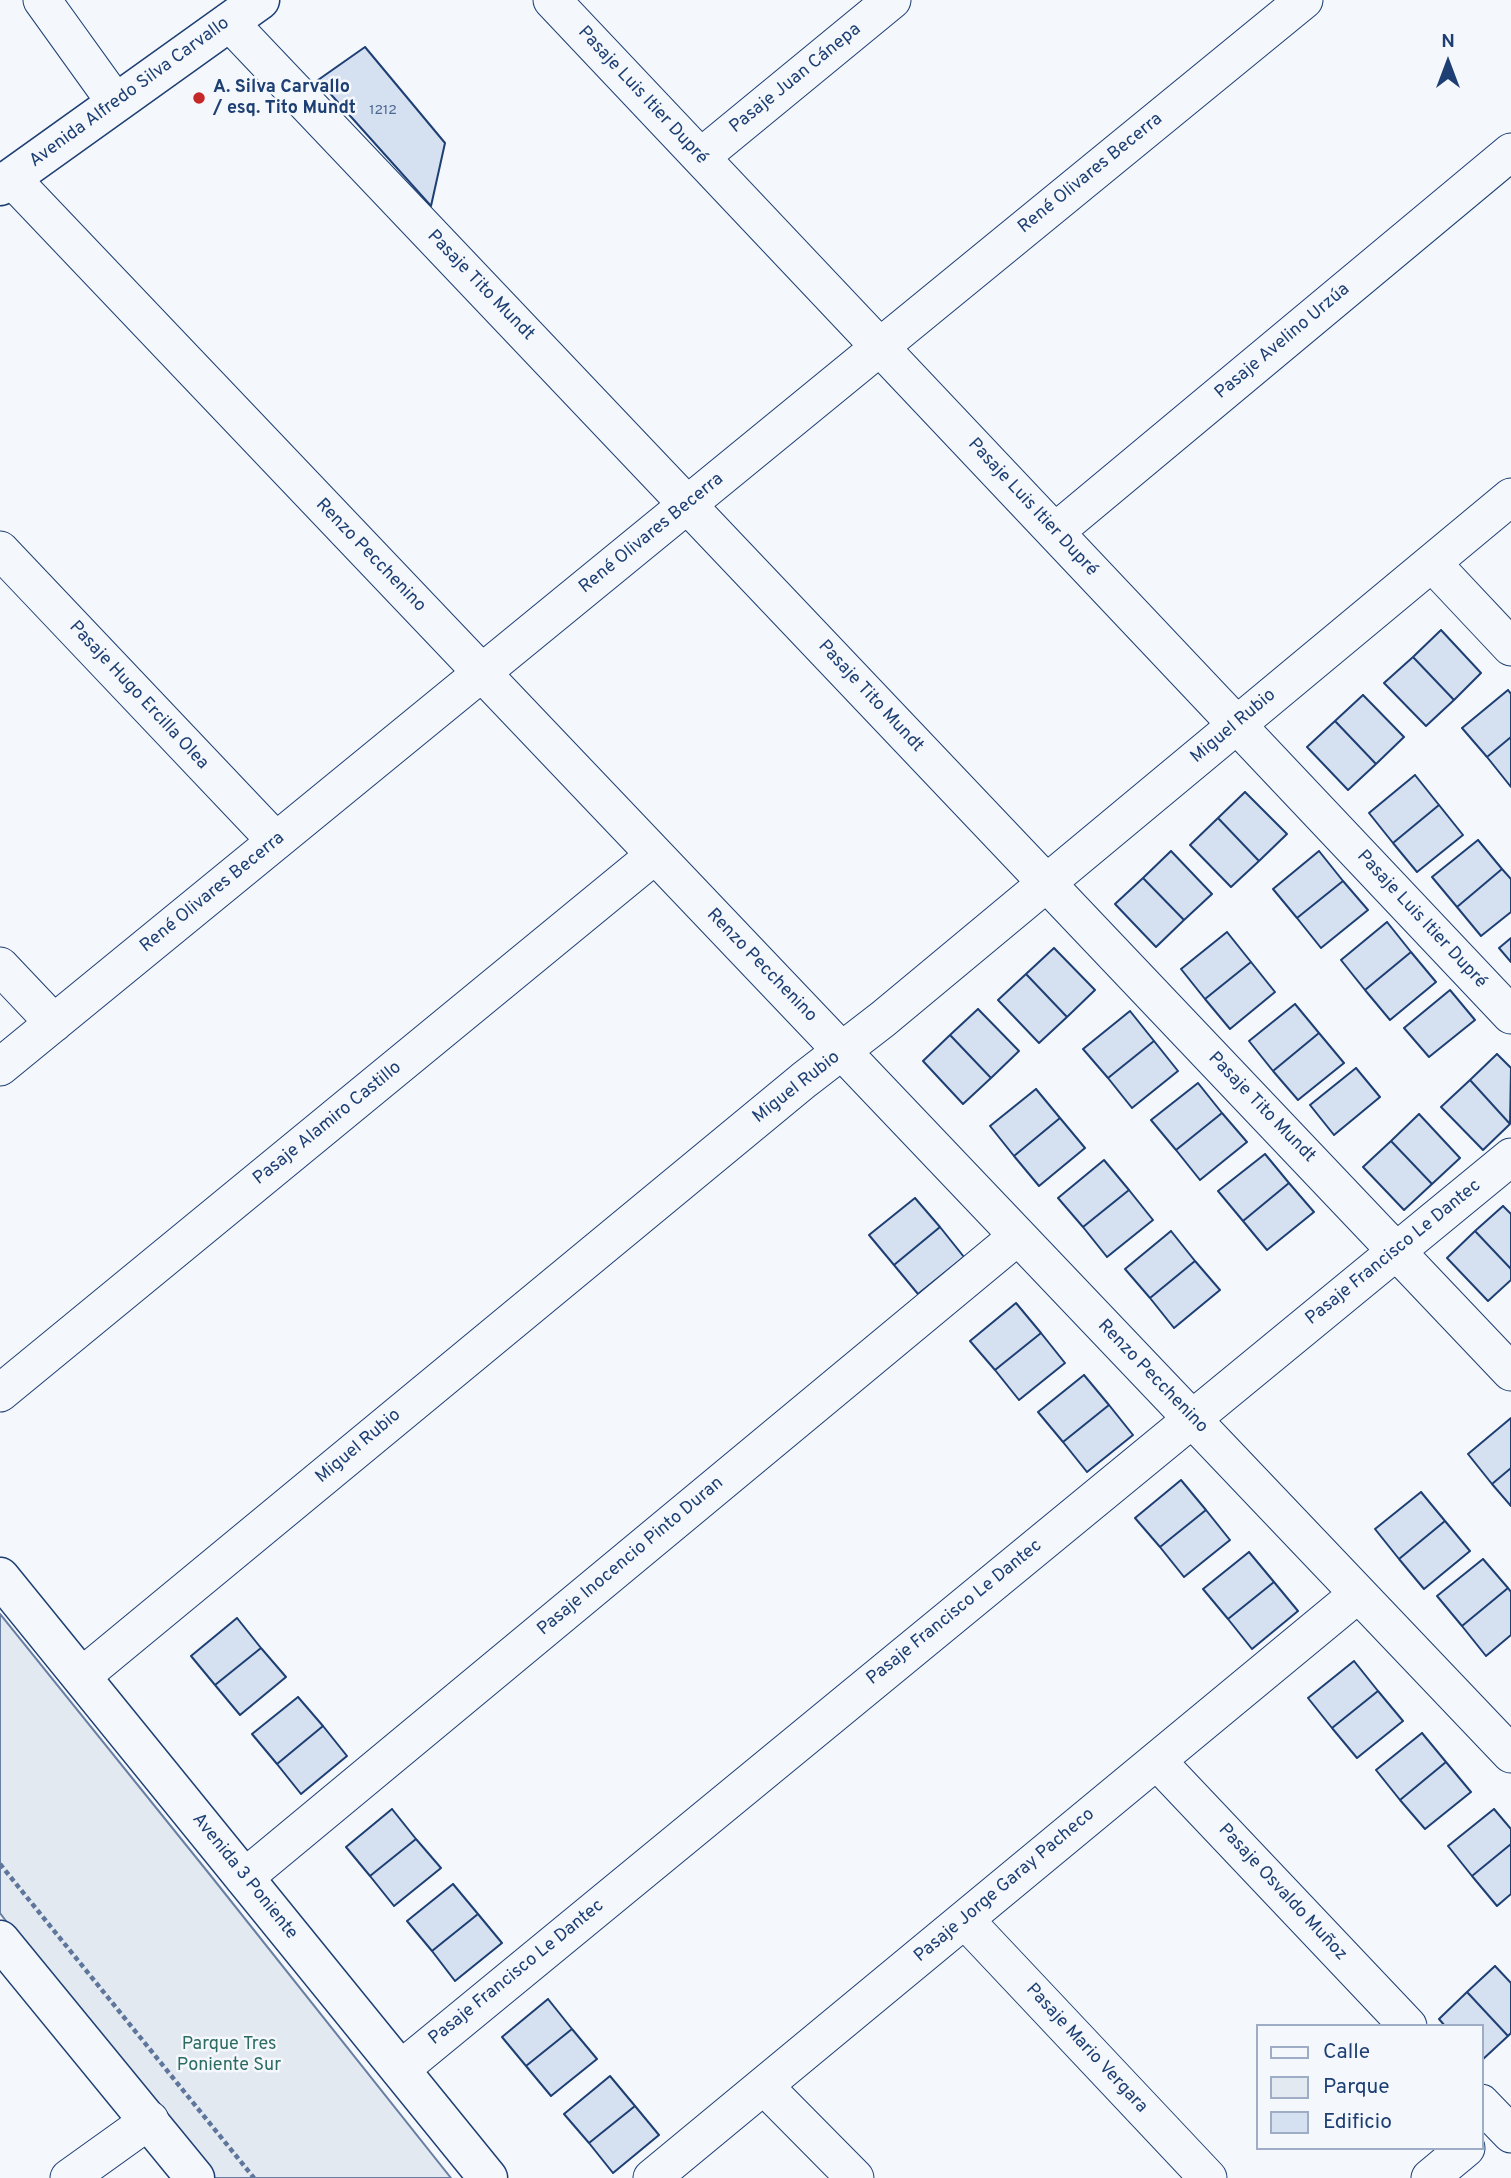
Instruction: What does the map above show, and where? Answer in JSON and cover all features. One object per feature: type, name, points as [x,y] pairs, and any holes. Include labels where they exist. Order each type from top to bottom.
[{"type":"main road","name":"Avenida Alfredo Silva Carvallo","points":[[6,183],[260,0]]},
{"type":"main road","name":"Avenida 3 Poniente","points":[[0,1577],[488,2178]]},
{"type":"main road","points":[[0,1940],[195,2178]]},
{"type":"street","points":[[42,0],[116,103]]},
{"type":"street","name":"Pasaje Luis Itier Dupré","points":[[552,0],[1511,1015]]},
{"type":"street","name":"Pasaje Juan Cánepa","points":[[701,158],[892,0]]},
{"type":"street","name":"René Olivares Becerra","points":[[0,1068],[1304,0]]},
{"type":"street","name":"Pasaje Tito Mundt","points":[[229,22],[1511,1372]]},
{"type":"street","name":"Pasaje Avelino Urzúa","points":[[1055,532],[1511,152]]},
{"type":"street","name":"Renzo Pecchenino","points":[[6,183],[482,673],[1511,1754]]},
{"type":"street","name":"Miguel Rubio","points":[[81,1677],[793,1088],[842,1052],[1511,497]]},
{"type":"street","name":"Pasaje Hugo Ercilla Olea","points":[[0,550],[276,841]]},
{"type":"street","points":[[1432,563],[1511,647]]},
{"type":"street","name":"Pasaje Alamiro Castillo","points":[[0,1393],[655,855]]},
{"type":"street","points":[[0,966],[54,1023]]},
{"type":"street","name":"Pasaje Francisco Le Dantec","points":[[400,2070],[1511,1157]]},
{"type":"street","name":"Pasaje Inocencio Pinto Duran","points":[[244,1878],[1018,1236]]},
{"type":"street","name":"Pasaje Jorge Garay Pacheco","points":[[653,2178],[1358,1594]]},
{"type":"street","name":"Pasaje Osvaldo Muñoz","points":[[1157,1761],[1406,2024]]},
{"type":"street","name":"Pasaje Mario Vergara","points":[[965,1920],[1208,2178]]},
{"type":"street","points":[[764,2086],[855,2178]]},
{"type":"street","points":[[69,2178],[150,2120]]},
{"type":"street","points":[[1430,2178],[1464,2150]]},
{"type":"path","points":[[0,1864],[254,2178]]},
{"type":"green space","name":"Parque Tres Poniente Sur","points":[[0,1614],[451,2178],[208,2178],[154,2118],[0,1913]]},
{"type":"building","points":[[365,47],[445,143],[431,206],[318,80]]},
{"type":"building","points":[[1441,630],[1481,673],[1454,700],[1413,657]]},
{"type":"building","points":[[1413,657],[1454,700],[1426,726],[1384,683]]},
{"type":"building","points":[[1508,690],[1511,694],[1511,737],[1487,757],[1462,728]]},
{"type":"building","points":[[1363,695],[1404,737],[1376,764],[1335,721]]},
{"type":"building","points":[[1335,721],[1376,764],[1348,790],[1307,747]]},
{"type":"building","points":[[1511,737],[1511,787],[1487,757]]},
{"type":"building","points":[[1415,775],[1439,805],[1393,843],[1369,813]]},
{"type":"building","points":[[1245,792],[1287,834],[1259,861],[1218,818]]},
{"type":"building","points":[[1439,805],[1463,835],[1417,872],[1393,843]]},
{"type":"building","points":[[1218,818],[1259,861],[1231,887],[1190,845]]},
{"type":"building","points":[[1478,840],[1502,869],[1457,907],[1432,877]]},
{"type":"building","points":[[1171,851],[1212,894],[1184,920],[1143,878]]},
{"type":"building","points":[[1319,851],[1343,881],[1297,918],[1273,889]]},
{"type":"building","points":[[1502,869],[1511,879],[1511,912],[1481,936],[1457,907]]},
{"type":"building","points":[[1143,878],[1184,920],[1156,947],[1115,904]]},
{"type":"building","points":[[1343,881],[1368,910],[1321,948],[1297,918]]},
{"type":"building","points":[[1387,922],[1411,952],[1365,990],[1341,960]]},
{"type":"building","points":[[1227,932],[1251,962],[1205,999],[1181,969]]},
{"type":"building","points":[[1511,938],[1511,962],[1499,948]]},
{"type":"building","points":[[1054,948],[1095,990],[1067,1017],[1026,974]]},
{"type":"building","points":[[1411,952],[1436,982],[1390,1020],[1365,990]]},
{"type":"building","points":[[1251,962],[1275,992],[1230,1029],[1205,999]]},
{"type":"building","points":[[1026,974],[1067,1017],[1039,1043],[998,1000]]},
{"type":"building","points":[[1450,990],[1475,1020],[1429,1057],[1404,1028]]},
{"type":"building","points":[[1295,1004],[1319,1033],[1273,1071],[1249,1041]]},
{"type":"building","points":[[978,1009],[1019,1051],[991,1078],[950,1035]]},
{"type":"building","points":[[1130,1011],[1154,1041],[1108,1078],[1083,1049]]},
{"type":"building","points":[[1319,1033],[1344,1063],[1298,1100],[1273,1071]]},
{"type":"building","points":[[950,1035],[991,1078],[963,1104],[923,1061]]},
{"type":"building","points":[[1154,1041],[1178,1071],[1132,1108],[1108,1078]]},
{"type":"building","points":[[1497,1054],[1511,1068],[1510,1124],[1470,1080]]},
{"type":"building","points":[[1356,1068],[1380,1097],[1334,1135],[1310,1105]]},
{"type":"building","points":[[1470,1080],[1510,1124],[1483,1150],[1441,1107]]},
{"type":"building","points":[[1198,1083],[1222,1113],[1176,1150],[1151,1120]]},
{"type":"building","points":[[1036,1089],[1060,1118],[1014,1156],[990,1126]]},
{"type":"building","points":[[1222,1113],[1247,1142],[1200,1180],[1176,1150]]},
{"type":"building","points":[[1419,1114],[1460,1158],[1432,1184],[1391,1141]]},
{"type":"building","points":[[1060,1118],[1085,1148],[1039,1186],[1014,1156]]},
{"type":"building","points":[[1391,1141],[1432,1184],[1404,1210],[1363,1167]]},
{"type":"building","points":[[1265,1154],[1289,1183],[1243,1221],[1218,1191]]},
{"type":"building","points":[[1104,1160],[1129,1190],[1083,1227],[1058,1198]]},
{"type":"building","points":[[1289,1183],[1314,1212],[1267,1250],[1243,1221]]},
{"type":"building","points":[[1129,1190],[1153,1220],[1107,1257],[1083,1227]]},
{"type":"building","points":[[915,1198],[940,1227],[894,1265],[869,1235]]},
{"type":"building","points":[[1503,1206],[1511,1214],[1511,1269],[1475,1231]]},
{"type":"building","points":[[940,1227],[964,1257],[918,1294],[894,1265]]},
{"type":"building","points":[[1171,1231],[1195,1261],[1150,1298],[1125,1269]]},
{"type":"building","points":[[1475,1231],[1511,1269],[1511,1280],[1488,1301],[1447,1258]]},
{"type":"building","points":[[1195,1261],[1220,1290],[1174,1328],[1150,1298]]},
{"type":"building","points":[[1016,1303],[1041,1333],[995,1370],[970,1341]]},
{"type":"building","points":[[1041,1333],[1065,1363],[1019,1400],[995,1370]]},
{"type":"building","points":[[1084,1375],[1109,1405],[1063,1442],[1038,1412]]},
{"type":"building","points":[[1109,1405],[1133,1435],[1087,1472],[1063,1442]]},
{"type":"building","points":[[1511,1418],[1511,1468],[1492,1484],[1468,1454]]},
{"type":"building","points":[[1511,1468],[1511,1506],[1492,1484]]},
{"type":"building","points":[[1181,1480],[1206,1510],[1160,1547],[1135,1518]]},
{"type":"building","points":[[1421,1492],[1445,1521],[1399,1559],[1375,1529]]},
{"type":"building","points":[[1206,1510],[1230,1540],[1184,1577],[1160,1547]]},
{"type":"building","points":[[1445,1521],[1470,1551],[1424,1589],[1399,1559]]},
{"type":"building","points":[[1249,1552],[1274,1582],[1228,1619],[1203,1589]]},
{"type":"building","points":[[1483,1559],[1508,1588],[1462,1626],[1437,1596]]},
{"type":"building","points":[[1274,1582],[1298,1611],[1252,1649],[1228,1619]]},
{"type":"building","points":[[1508,1588],[1511,1592],[1511,1635],[1486,1656],[1462,1626]]},
{"type":"building","points":[[237,1618],[261,1648],[215,1685],[191,1656]]},
{"type":"building","points":[[261,1648],[286,1677],[240,1715],[215,1685]]},
{"type":"building","points":[[1354,1661],[1378,1691],[1332,1728],[1308,1698]]},
{"type":"building","points":[[1378,1691],[1403,1721],[1357,1758],[1332,1728]]},
{"type":"building","points":[[298,1697],[323,1726],[277,1764],[252,1734]]},
{"type":"building","points":[[323,1726],[347,1756],[301,1794],[277,1764]]},
{"type":"building","points":[[1422,1733],[1446,1762],[1400,1800],[1376,1770]]},
{"type":"building","points":[[1446,1762],[1471,1792],[1425,1829],[1400,1800]]},
{"type":"building","points":[[392,1809],[416,1839],[370,1876],[346,1847]]},
{"type":"building","points":[[1494,1809],[1511,1829],[1511,1844],[1472,1876],[1448,1846]]},
{"type":"building","points":[[416,1839],[441,1868],[394,1906],[370,1876]]},
{"type":"building","points":[[1511,1844],[1511,1894],[1497,1906],[1472,1876]]},
{"type":"building","points":[[453,1884],[478,1914],[432,1951],[407,1921]]},
{"type":"building","points":[[478,1914],[502,1943],[455,1981],[432,1951]]},
{"type":"building","points":[[1495,1966],[1511,1983],[1511,2033],[1508,2036],[1467,1992]]},
{"type":"building","points":[[1467,1992],[1508,2036],[1483,2059],[1483,2024],[1443,2024],[1439,2019]]},
{"type":"building","points":[[548,1999],[572,2029],[526,2066],[502,2037]]},
{"type":"building","points":[[572,2029],[597,2059],[551,2096],[526,2066]]},
{"type":"building","points":[[610,2076],[635,2106],[589,2143],[564,2114]]},
{"type":"building","points":[[635,2106],[659,2135],[613,2173],[589,2143]]},
{"type":"place","name":"A. Silva Carvallo / esq. Tito Mundt","points":[[199,98]]}]
